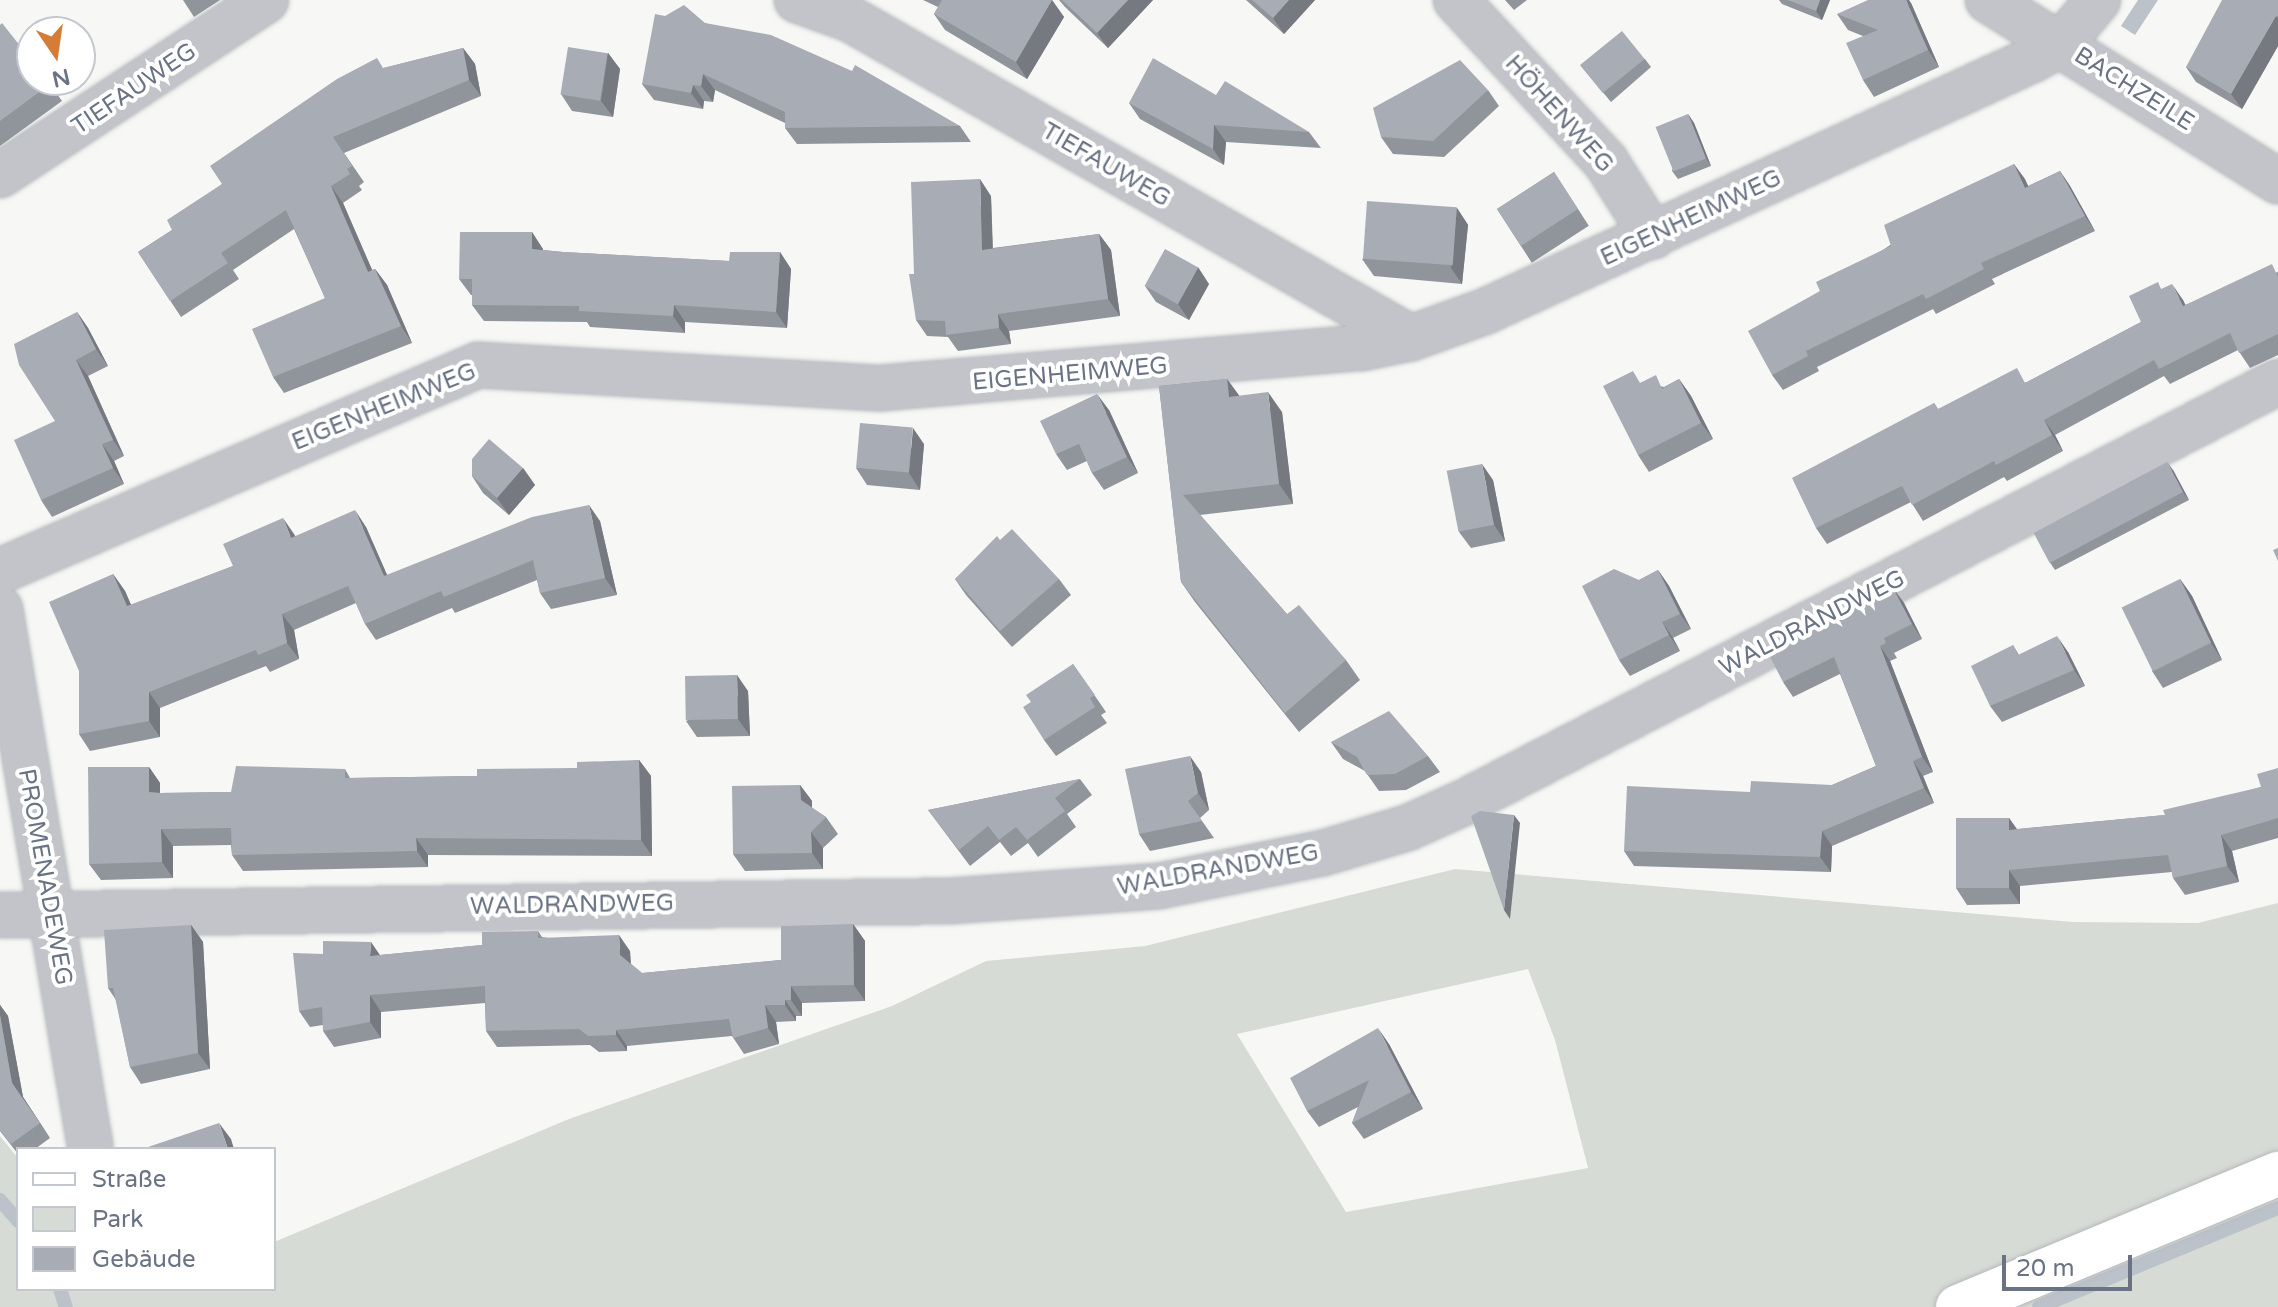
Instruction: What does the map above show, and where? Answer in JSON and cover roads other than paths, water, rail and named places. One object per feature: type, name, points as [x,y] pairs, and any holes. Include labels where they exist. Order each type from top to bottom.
[{"type":"street","name":"TIEFAUWEG","points":[[0,175],[266,0]]},
{"type":"street","name":"TIEFAUWEG","points":[[797,0],[850,19],[1411,338]]},
{"type":"street","name":"HÖHENWEG","points":[[1456,0],[1606,162],[1653,236]]},
{"type":"street","name":"BACHZEILE","points":[[1988,0],[2278,181]]},
{"type":"street","name":"EIGENHEIMWEG","points":[[0,571],[478,365],[896,388],[1362,348],[1411,338],[1486,311],[1653,236],[2061,44],[2098,0]]},
{"type":"street","name":"WALDRANDWEG","points":[[0,915],[51,910],[950,901],[1159,886],[1357,843],[1463,803],[2278,382]]},
{"type":"street","name":"PROMENADEWEG","points":[[0,609],[90,1145]]},
{"type":"street","points":[[1958,1307],[2278,1174]]},
{"type":"waterway","points":[[0,1200],[16,1219]]},
{"type":"waterway","points":[[2039,1307],[2278,1208]]},
{"type":"waterway","points":[[61,1291],[66,1307]]}]
